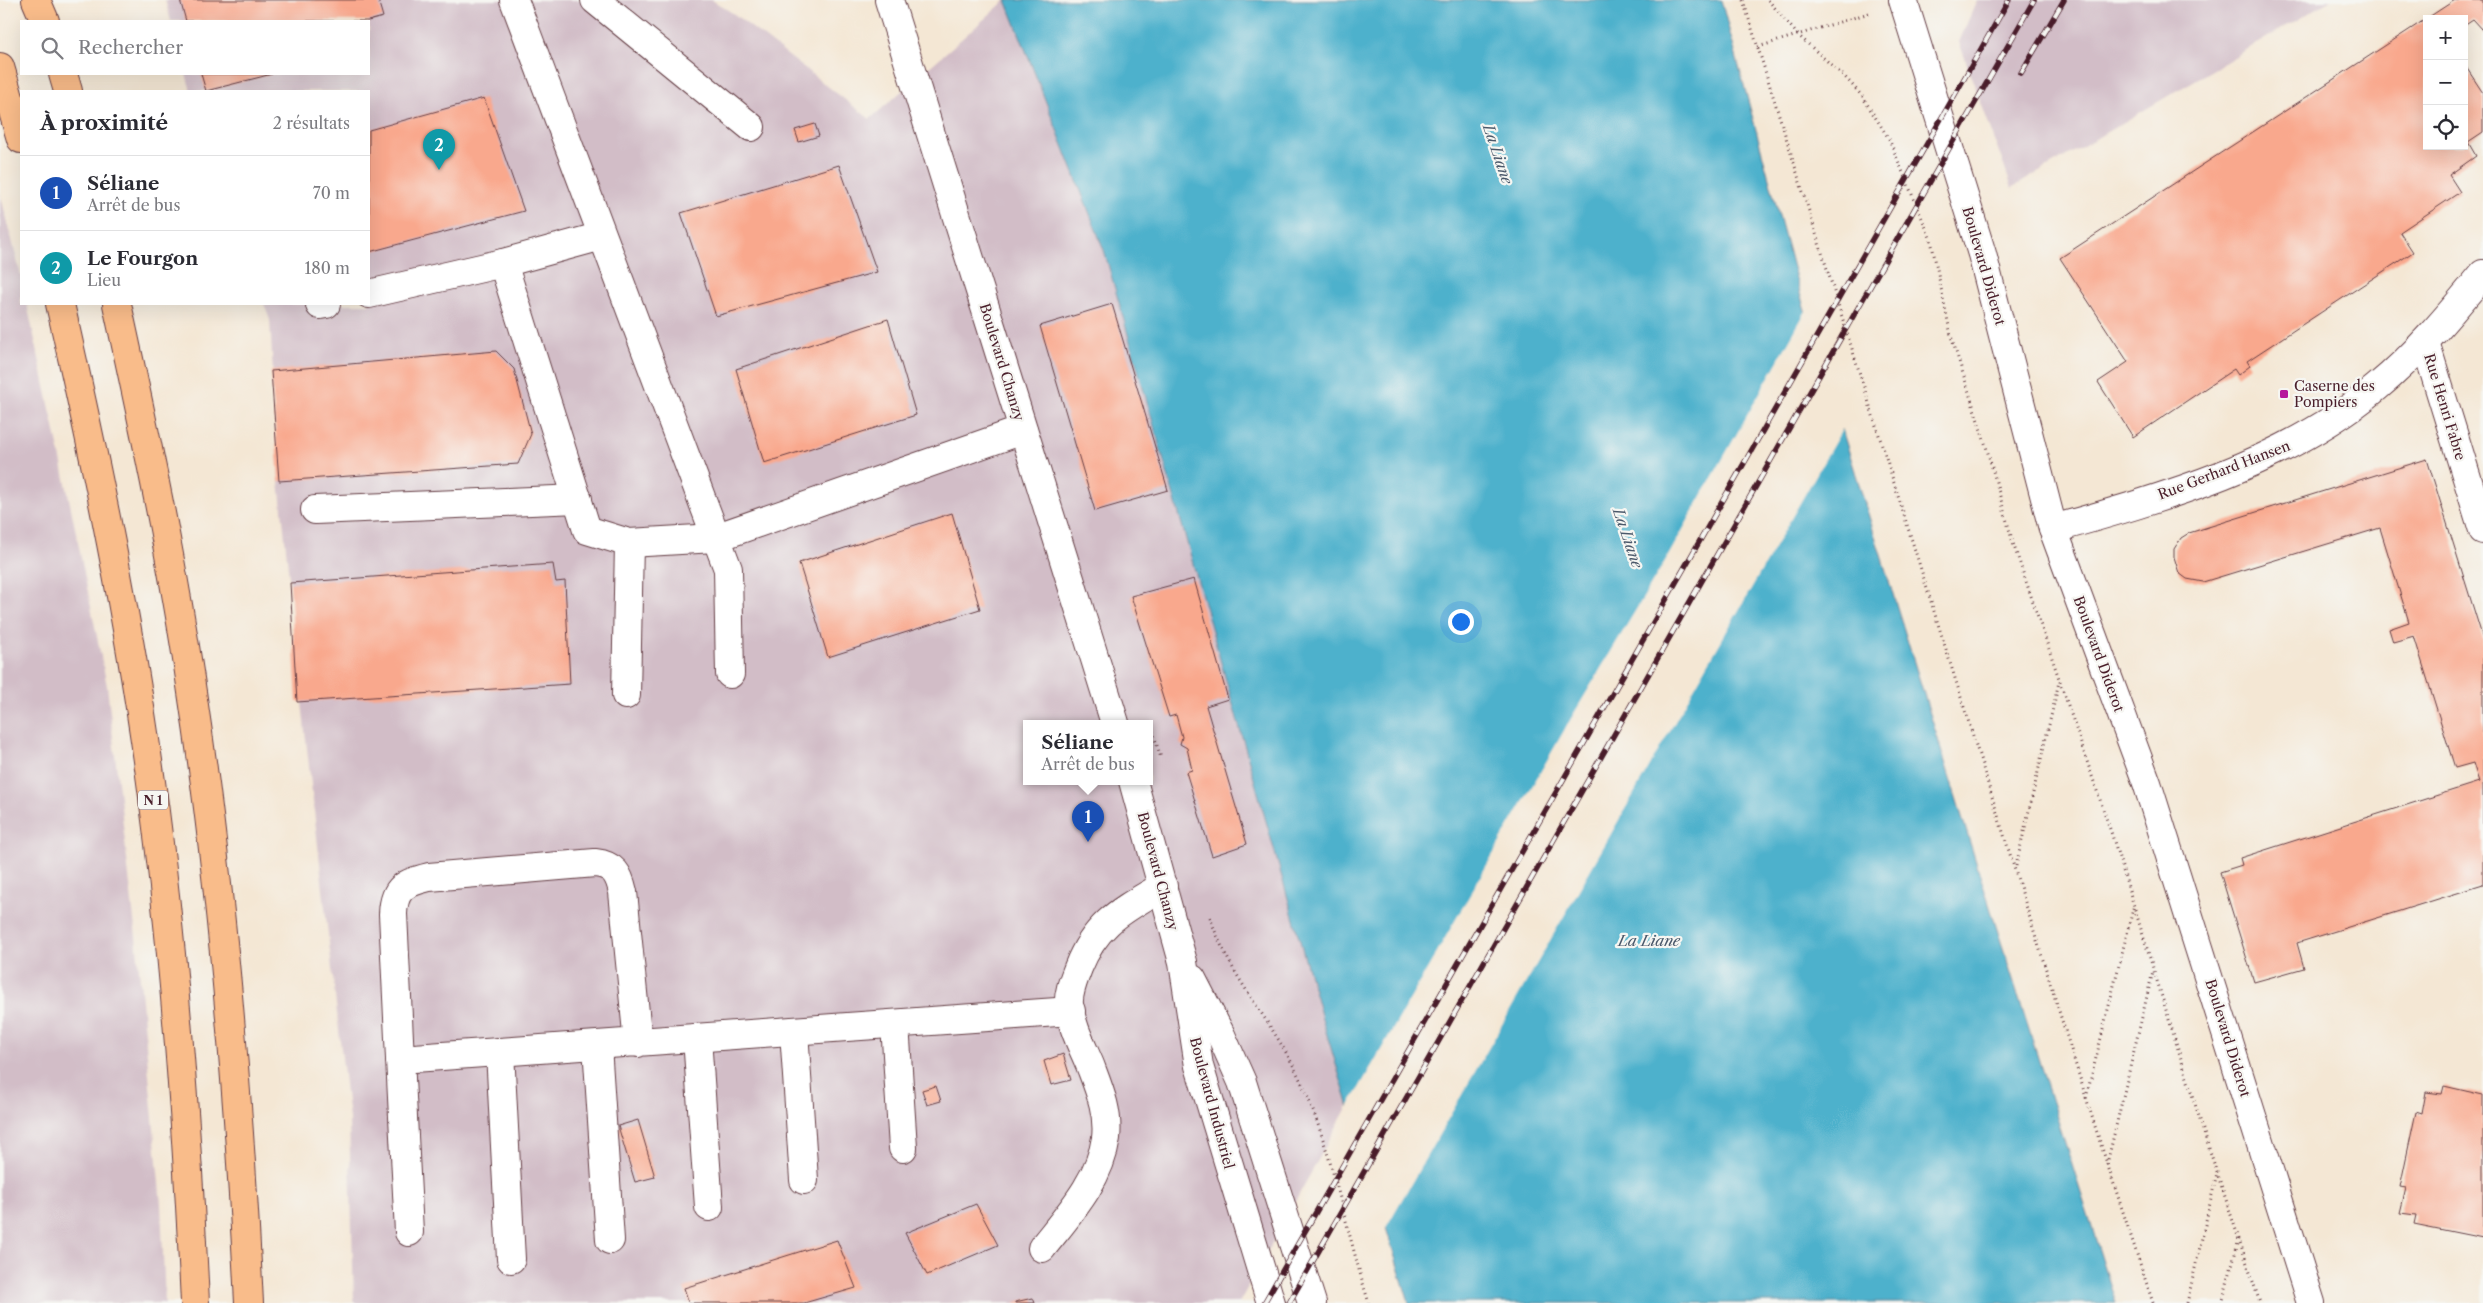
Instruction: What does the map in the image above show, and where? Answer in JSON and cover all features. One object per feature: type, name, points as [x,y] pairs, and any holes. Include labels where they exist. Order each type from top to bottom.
[{"type":"highway","points":[[36,0],[44,20]]},
{"type":"highway","points":[[0,67],[20,136]]},
{"type":"highway","points":[[62,75],[68,90]]},
{"type":"highway","name":"N 1","points":[[60,305],[96,461],[152,783],[179,1034],[195,1303]]},
{"type":"highway","points":[[117,305],[171,566],[204,776],[222,929],[236,1080],[248,1303]]},
{"type":"street","points":[[514,0],[728,569],[730,674]]},
{"type":"street","points":[[595,0],[751,127]]},
{"type":"street","name":"Boulevard Chanzy","points":[[890,0],[1114,720]]},
{"type":"street","name":"Boulevard Diderot","points":[[1903,0],[1908,22],[1982,254],[2053,529],[2147,783],[2312,1303]]},
{"type":"street","points":[[370,294],[503,263],[602,236]]},
{"type":"street","points":[[503,263],[587,530],[629,543],[715,538],[1023,430]]},
{"type":"street","name":"Rue Gerhard Hansen","points":[[2053,529],[2181,489],[2245,465],[2300,440],[2348,410],[2377,388],[2425,342],[2483,274]]},
{"type":"street","name":"Rue Henri Fabre","points":[[2425,342],[2483,530]]},
{"type":"street","points":[[315,510],[578,499]]},
{"type":"street","points":[[626,695],[629,543]]},
{"type":"street","name":"Boulevard Chanzy","points":[[1134,785],[1183,962]]},
{"type":"street","points":[[409,1232],[394,908],[398,892],[405,884],[429,877],[595,863],[607,865],[615,871],[621,880],[638,1043]]},
{"type":"street","points":[[1042,1248],[1093,1180],[1102,1158],[1106,1137],[1107,1118],[1102,1096],[1069,1004],[1072,982],[1092,939],[1110,919],[1163,886]]},
{"type":"street","name":"Boulevard Industriel","points":[[1183,962],[1199,1066],[1271,1303]]},
{"type":"street","name":"Boulevard Industriel","points":[[1183,962],[1221,1034],[1242,1082],[1312,1303]]},
{"type":"street","points":[[400,1059],[1071,1011]]},
{"type":"street","points":[[894,1024],[903,1148]]},
{"type":"street","points":[[794,1031],[804,1180]]},
{"type":"street","points":[[697,1038],[709,1207]]},
{"type":"street","points":[[597,1046],[610,1240]]},
{"type":"street","points":[[500,1052],[511,1259]]},
{"type":"path","points":[[1744,0],[2016,867],[2107,1165],[2153,1303]]},
{"type":"path","points":[[1768,0],[1798,35],[1845,77],[1862,96],[1889,139],[1931,240],[1951,336],[1986,446],[2013,543],[2134,904],[2217,1173],[2260,1303]]},
{"type":"path","points":[[1758,47],[1872,12]]},
{"type":"path","points":[[2016,867],[2060,682]]},
{"type":"path","points":[[2086,1098],[2134,904]]},
{"type":"path","points":[[1224,953],[1237,978],[1285,1050],[1307,1096],[1321,1136],[1369,1303]]},
{"type":"path","points":[[2107,1165],[2154,970]]},
{"type":"path","points":[[2188,1303],[2217,1173]]},
{"type":"path","points":[[2222,1303],[2239,1238]]},
{"type":"shaded area","points":[[165,0],[712,0],[734,14],[870,119],[1006,0],[1104,250],[1348,1106],[1239,1303],[354,1303],[349,1119],[279,481],[270,320],[264,305],[370,305],[370,90],[191,90],[186,75],[370,75],[370,20],[171,20]]},
{"type":"shaded area","points":[[1977,0],[2331,0],[2012,188],[1959,42]]},
{"type":"shaded area","points":[[0,193],[20,272],[20,305],[27,305],[61,459],[107,686],[136,937],[161,1204],[165,1303],[0,1303]]},
{"type":"water","name":"La Liane","points":[[1006,0],[1721,0],[1801,297],[1989,904],[2116,1303],[1409,1303],[1323,1022],[1104,250]]},
{"type":"pier","points":[[1807,309],[1844,426],[1384,1231],[1347,1109],[1573,715],[1668,556]]},
{"type":"building","points":[[180,0],[378,0],[383,17],[370,20],[186,20]]},
{"type":"building","points":[[2455,0],[2483,0],[2483,30],[2473,19],[2468,22],[2468,15],[2432,15]]},
{"type":"building","points":[[2423,21],[2423,150],[2468,150],[2468,142],[2476,156],[2449,175],[2460,192],[2400,232],[2413,252],[2247,361],[2250,366],[2238,375],[2234,369],[2133,437],[2098,382],[2128,362],[2060,258]]},
{"type":"building","points":[[2468,70],[2483,93],[2483,132],[2468,142]]},
{"type":"building","points":[[201,75],[268,75],[210,90],[206,90]]},
{"type":"building","points":[[484,98],[524,211],[370,252],[370,130]]},
{"type":"building","points":[[815,124],[819,136],[799,142],[795,130]]},
{"type":"building","points":[[839,165],[877,272],[716,316],[681,213]]},
{"type":"building","points":[[1112,304],[1168,490],[1095,511],[1040,326]]},
{"type":"building","points":[[888,319],[916,415],[764,463],[736,369]]},
{"type":"building","points":[[496,351],[514,369],[531,434],[518,464],[279,481],[271,371]]},
{"type":"building","points":[[2427,459],[2483,639],[2483,885],[2297,943],[2304,968],[2254,982],[2220,872],[2242,865],[2240,858],[2479,782],[2473,763],[2455,768],[2414,636],[2393,642],[2389,629],[2409,622],[2380,528],[2203,582],[2187,579],[2179,573],[2174,557],[2174,549],[2181,538],[2189,533]]},
{"type":"building","points":[[952,513],[980,609],[828,657],[799,563]]},
{"type":"building","points":[[553,564],[556,582],[565,581],[570,684],[297,702],[290,583]]},
{"type":"building","points":[[1194,579],[1228,699],[1206,706],[1247,844],[1212,856],[1186,772],[1192,770],[1187,748],[1180,744],[1182,737],[1176,715],[1169,717],[1131,596]]},
{"type":"building","points":[[1063,1054],[1071,1080],[1051,1085],[1044,1061]]},
{"type":"building","points":[[936,1086],[941,1101],[927,1105],[922,1090]]},
{"type":"building","points":[[2444,1086],[2483,1095],[2483,1238],[2414,1224],[2416,1215],[2400,1213],[2406,1188],[2400,1187],[2416,1112],[2422,1114],[2426,1092],[2442,1094]]},
{"type":"building","points":[[638,1120],[655,1177],[635,1182],[618,1126]]},
{"type":"building","points":[[976,1204],[998,1245],[927,1275],[905,1233]]},
{"type":"building","points":[[837,1240],[856,1288],[804,1303],[689,1303],[684,1288]]},
{"type":"building","points":[[1033,1298],[1035,1303],[1015,1303],[1015,1302]]},
{"type":"railway","points":[[1264,1303],[2009,0]]},
{"type":"railway","points":[[1289,1303],[2034,0]]},
{"type":"railway","points":[[2021,73],[2064,0]]},
{"type":"place","name":"Le Fourgon","points":[[439,170]]},
{"type":"place","name":"Caserne des Pompiers","points":[[2284,394]]},
{"type":"place","name":"Séliane","points":[[1088,842]]}]
